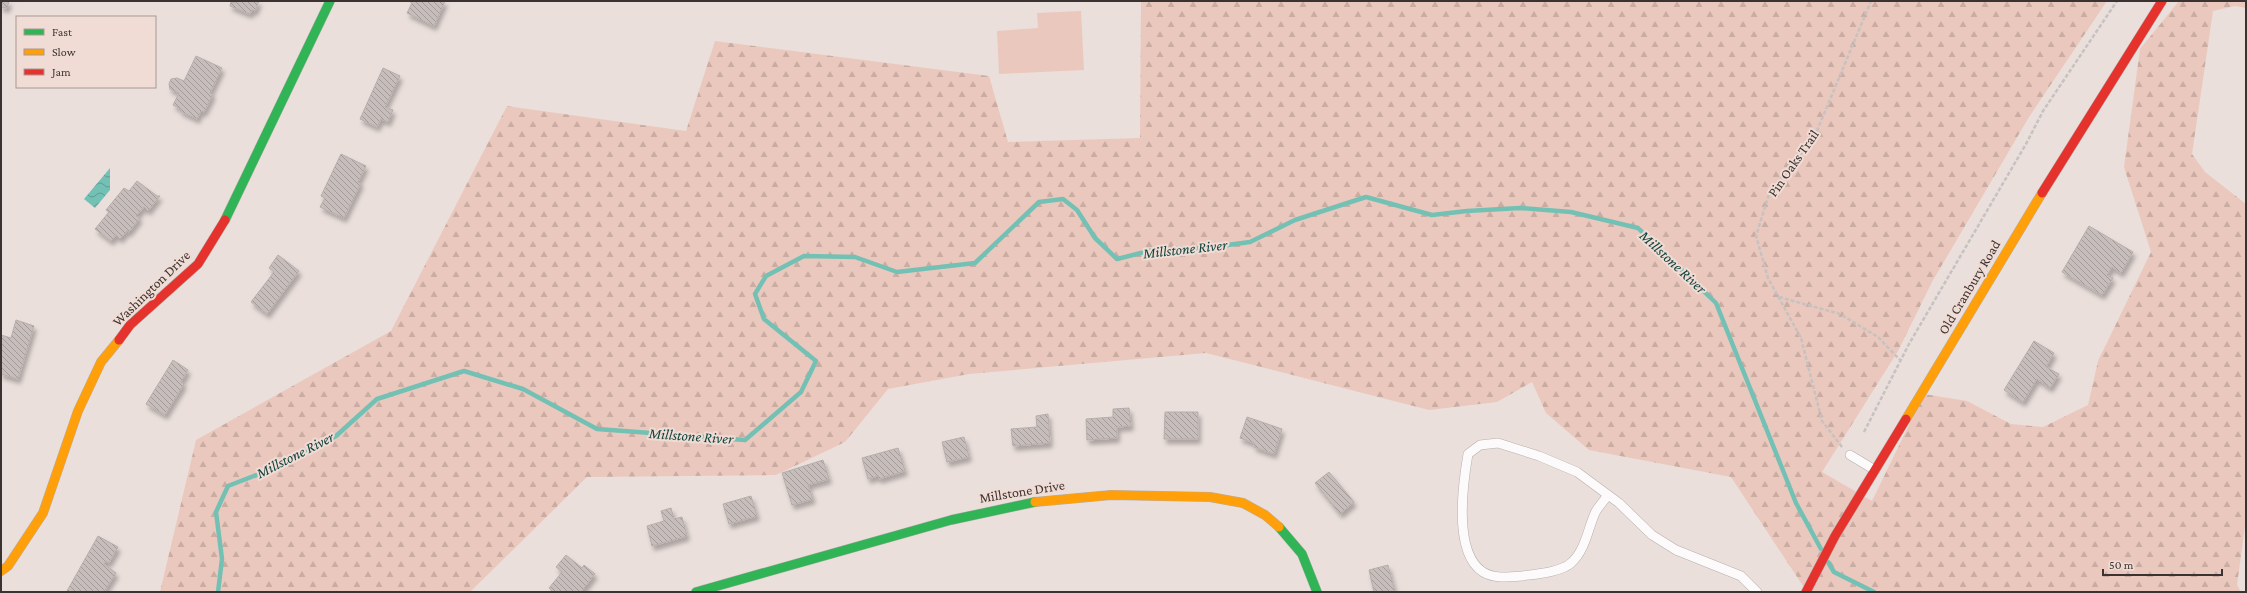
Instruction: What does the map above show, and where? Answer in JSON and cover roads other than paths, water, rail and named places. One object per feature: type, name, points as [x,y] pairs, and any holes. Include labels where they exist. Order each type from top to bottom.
[{"type":"street","name":"Washington Drive","points":[[1,571],[8,566],[43,514],[78,411],[101,362],[130,325],[198,264],[222,227],[330,1]]},
{"type":"street","name":"Old Cranbury Road","points":[[1806,592],[1810,581],[1835,536],[1874,470],[2075,138],[2162,1]]},
{"type":"street","name":"Millstone Drive","points":[[696,592],[971,514],[1020,504],[1062,498],[1125,494],[1213,496],[1233,500],[1253,508],[1272,520],[1288,534],[1303,554],[1312,573],[1317,592]]},
{"type":"lane","points":[[1607,496],[1596,511],[1584,544],[1571,563],[1547,573],[1499,577],[1484,572],[1473,563],[1466,545],[1462,492],[1468,454],[1480,446],[1498,443],[1539,456],[1577,472],[1632,514],[1652,535],[1676,550],[1741,576],[1757,592]]},
{"type":"lane","points":[[1850,455],[1874,470]]},
{"type":"water","points":[[110,168],[110,190],[95,208],[84,199]]},
{"type":"waterway","name":"Millstone River","points":[[218,592],[222,559],[216,512],[228,486],[285,464],[336,436],[377,399],[464,371],[523,389],[597,429],[745,440],[801,392],[816,361],[764,319],[755,294],[766,276],[804,256],[855,257],[897,272],[975,263],[1039,202],[1063,199],[1077,210],[1095,238],[1117,259],[1153,250],[1205,248],[1250,242],[1295,220],[1366,197],[1432,215],[1467,211],[1520,208],[1571,212],[1638,228],[1716,303],[1796,503],[1821,549]]},
{"type":"waterway","name":"Millstone River","points":[[1828,562],[1834,572],[1874,592]]}]
